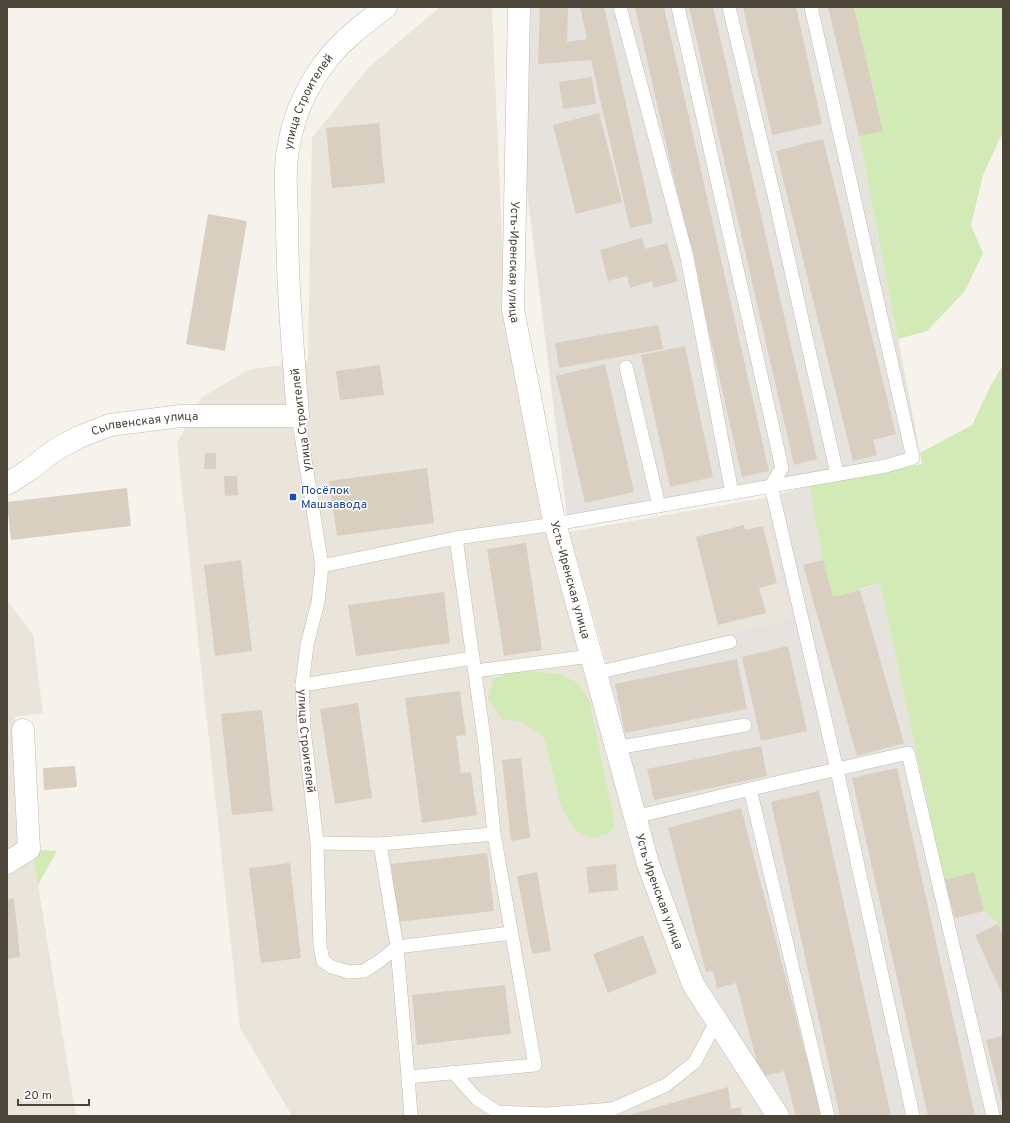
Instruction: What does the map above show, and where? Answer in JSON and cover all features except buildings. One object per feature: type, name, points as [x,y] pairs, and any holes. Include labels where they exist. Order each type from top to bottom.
[{"type":"street","name":"улица Строителей","points":[[298,416],[287,280],[286,180],[288,145],[296,118],[307,91],[324,64],[350,35],[386,7]]},
{"type":"street","name":"Усть-Иренская улица","points":[[519,7],[513,309],[555,524],[648,864],[693,984],[778,1116]]},
{"type":"street","name":"Сылвенская улица","points":[[7,484],[29,470],[55,450],[79,437],[110,425],[181,416],[298,416]]},
{"type":"street","points":[[7,863],[29,849],[23,730]]},
{"type":"lane","points":[[620,7],[687,256],[732,493]]},
{"type":"lane","points":[[678,7],[782,468],[770,486],[837,770],[913,1116]]},
{"type":"lane","points":[[729,7],[774,194],[837,474]]},
{"type":"lane","points":[[322,566],[456,538],[555,524],[659,506],[886,466],[913,458],[811,7]]},
{"type":"lane","points":[[626,367],[659,506]]},
{"type":"lane","name":"улица Строителей","points":[[298,416],[322,566],[318,602],[307,645],[302,685],[304,729],[317,842],[320,945],[323,962],[332,967],[349,972],[364,971],[397,947]]},
{"type":"lane","points":[[408,1077],[535,1065],[494,834],[485,745],[456,538]]},
{"type":"lane","points":[[302,685],[474,664],[593,664],[730,642]]},
{"type":"lane","points":[[616,748],[745,725]]},
{"type":"lane","points":[[635,817],[908,753],[993,1116]]},
{"type":"lane","points":[[750,789],[828,1116]]},
{"type":"lane","points":[[317,842],[380,844],[494,834]]},
{"type":"lane","points":[[380,844],[397,947],[411,1116]]},
{"type":"lane","points":[[397,947],[511,933]]},
{"type":"lane","points":[[453,1072],[476,1098],[497,1112],[546,1114],[612,1109],[666,1085],[694,1062],[717,1020]]},
{"type":"shaded area","points":[[440,7],[492,7],[505,308],[686,987],[747,1089],[765,1116],[292,1116],[240,1028],[177,443],[201,398],[248,370],[308,361],[312,138],[368,68]]},
{"type":"shaded area","points":[[530,7],[854,7],[883,131],[859,137],[920,453],[792,478],[567,515],[526,183]]},
{"type":"shaded area","points":[[809,486],[823,560],[860,590],[880,583],[944,880],[974,872],[1003,935],[1003,1116],[783,1116],[698,976],[647,829],[608,679],[606,662],[790,619],[764,498]]},
{"type":"shaded area","points":[[764,498],[790,619],[606,662],[569,532]]},
{"type":"shaded area","points":[[7,600],[33,635],[43,713],[15,717],[23,845],[7,853]]},
{"type":"shaded area","points":[[34,860],[76,1116],[7,1116],[7,874]]},
{"type":"green space","points":[[854,7],[1003,7],[1003,132],[983,175],[971,225],[983,253],[965,291],[927,331],[898,339],[859,136],[883,130]]},
{"type":"green space","points":[[1003,365],[1003,935],[998,924],[984,911],[974,872],[944,880],[880,583],[833,597],[823,560],[809,486],[922,464],[920,453],[972,425],[991,385]]},
{"type":"green space","points":[[518,670],[560,674],[578,683],[589,700],[615,824],[610,833],[591,838],[575,830],[561,806],[544,737],[521,721],[502,720],[488,698],[493,679]]},
{"type":"green space","points":[[41,850],[57,851],[38,885],[34,860]]},
{"type":"place","name":"Посёлок Машзавода","points":[[293,497]]}]
